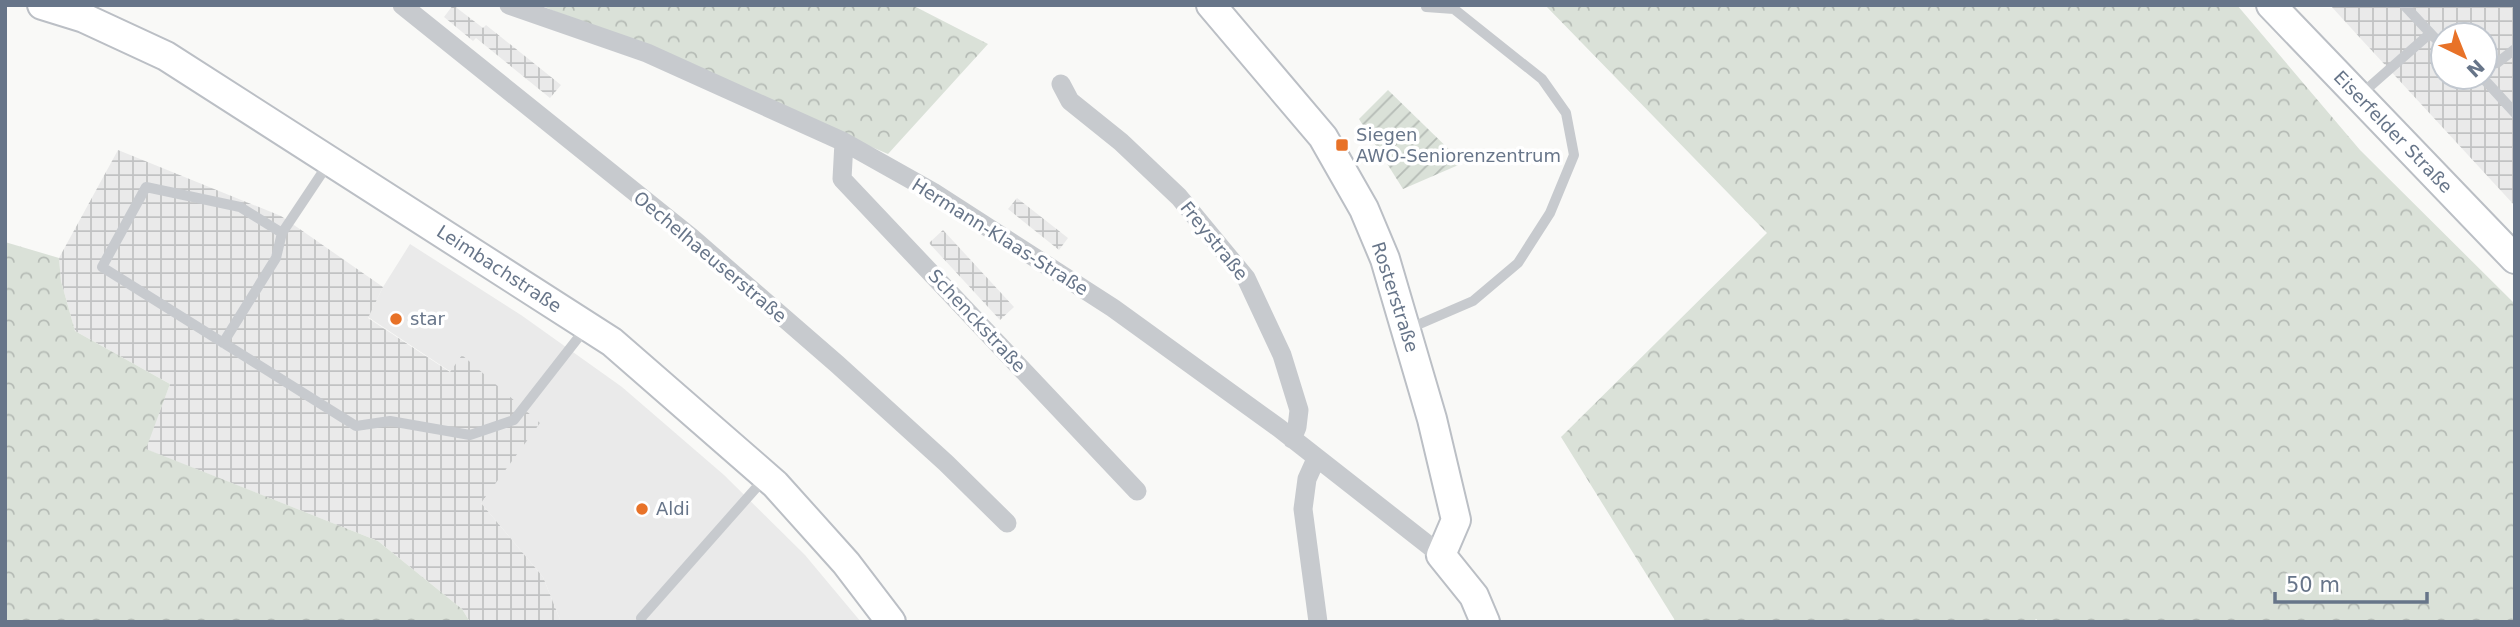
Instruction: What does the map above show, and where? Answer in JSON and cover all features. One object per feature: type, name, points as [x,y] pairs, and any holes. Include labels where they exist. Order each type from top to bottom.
[{"type":"main road","name":"Leimbachstraße","points":[[41,5],[88,12],[166,56],[612,342],[766,476],[846,563],[891,622]]},
{"type":"main road","name":"Rosterstraße","points":[[1211,5],[1323,137],[1364,209],[1380,246],[1432,419],[1456,520],[1441,555]]},
{"type":"main road","name":"Eiserfelder Straße","points":[[2272,5],[2515,258]]},
{"type":"main road","points":[[1441,555],[1475,596],[1485,622]]},
{"type":"street","name":"Oechelhaeuserstraße","points":[[402,5],[702,247],[837,364],[946,463],[1007,523]]},
{"type":"street","name":"Hermann-Klaas-Straße","points":[[509,5],[647,53],[844,142],[933,192],[1113,308],[1292,439],[1441,555]]},
{"type":"street","name":"Freystraße","points":[[1061,84],[1070,101],[1121,142],[1179,197],[1246,278],[1282,355],[1299,411],[1292,439]]},
{"type":"street","name":"Schenckstraße","points":[[844,142],[842,179],[1136,491]]},
{"type":"street","points":[[1316,459],[1307,478],[1303,509],[1318,622]]},
{"type":"lane","points":[[2404,5],[2429,32]]},
{"type":"lane","points":[[1406,330],[1473,300],[1518,263],[1550,213],[1574,155],[1566,113],[1542,79],[1454,9],[1426,7]]},
{"type":"lane","points":[[2359,96],[2420,41],[2429,36]]},
{"type":"lane","points":[[2499,61],[2515,49]]},
{"type":"lane","points":[[2495,91],[2515,113]]},
{"type":"lane","points":[[223,343],[276,258],[282,233],[330,161]]},
{"type":"lane","points":[[282,233],[240,207],[146,187],[102,267],[356,426],[390,421],[470,435],[514,420],[587,326]]},
{"type":"lane","points":[[642,622],[641,618],[766,476]]},
{"type":"shaded area","points":[[453,5],[483,28],[486,25],[561,85],[550,98],[476,38],[473,41],[444,17]]},
{"type":"shaded area","points":[[2330,5],[2515,5],[2515,206]]},
{"type":"shaded area","points":[[118,150],[281,216],[383,287],[368,318],[450,372],[462,355],[540,423],[481,503],[543,577],[561,622],[470,622],[462,609],[378,541],[145,449],[170,384],[75,331],[61,281],[59,258]]},
{"type":"shaded area","points":[[1017,198],[1068,238],[1059,250],[1008,209]]},
{"type":"shaded area","points":[[943,230],[1014,307],[1000,320],[929,243]]},
{"type":"shaded area","points":[[410,244],[521,315],[622,387],[724,475],[805,555],[861,622],[561,622],[543,577],[481,503],[463,355],[451,372],[368,317]]},
{"type":"green space","points":[[540,5],[912,5],[988,44],[888,154]]},
{"type":"green space","points":[[1545,5],[2237,5],[2360,150],[2515,304],[2515,622],[2040,622],[2036,619],[2033,622],[1676,622],[1561,437],[1767,233]]},
{"type":"green space","points":[[1388,90],[1463,163],[1403,189],[1359,119]]},
{"type":"green space","points":[[5,242],[59,258],[61,281],[75,331],[170,384],[146,449],[378,541],[462,609],[470,622],[5,622]]},
{"type":"place","name":"Siegen AWO-Seniorenzentrum","points":[[1342,145]]},
{"type":"place","name":"star","points":[[396,319]]},
{"type":"place","name":"Aldi","points":[[642,509]]}]
